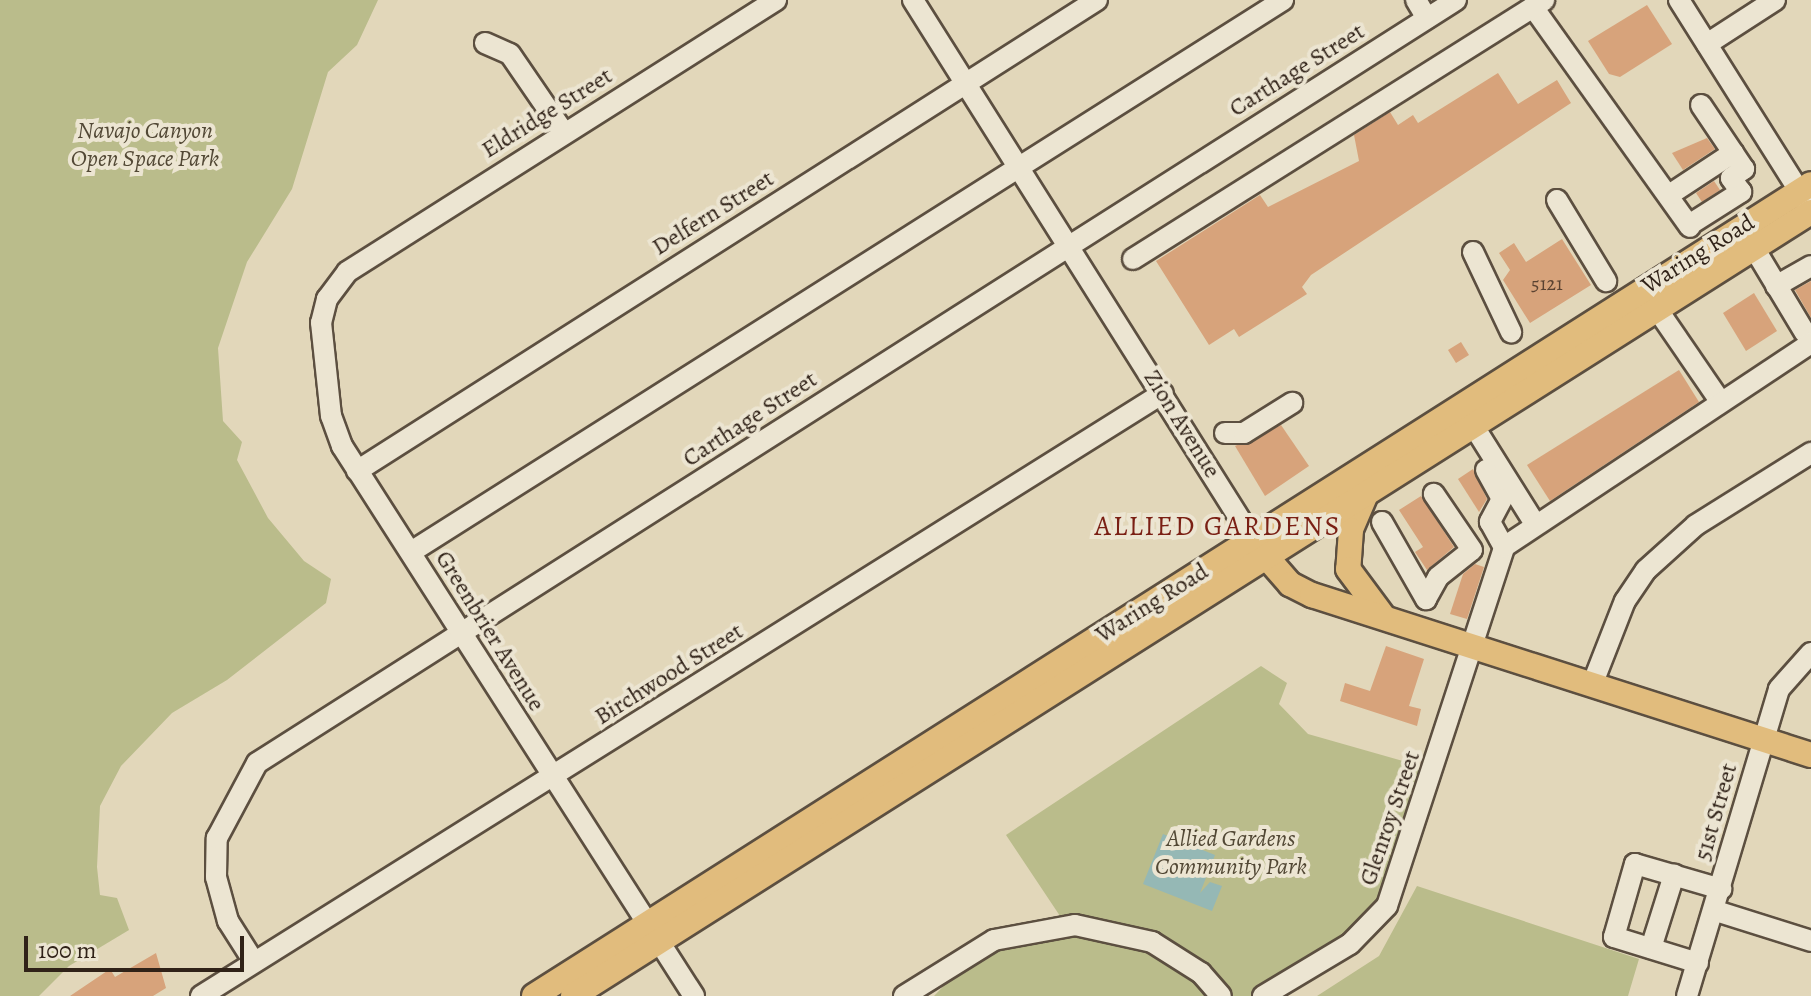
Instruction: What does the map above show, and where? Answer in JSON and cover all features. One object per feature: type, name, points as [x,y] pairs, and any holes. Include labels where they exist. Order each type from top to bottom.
[{"type":"main road","name":"Waring Road","points":[[1259,549],[1366,494],[1754,248],[1808,199]]},
{"type":"main road","name":"Waring Road","points":[[534,996],[653,932],[1808,199]]},
{"type":"main road","points":[[1366,494],[1351,530],[1348,569],[1385,618]]},
{"type":"main road","name":"Zion Avenue","points":[[1259,549],[1290,584],[1385,618],[1811,755]]},
{"type":"main road","name":"Waring Road","points":[[573,996],[653,932]]},
{"type":"street","name":"Eldridge Street","points":[[347,272],[776,0]]},
{"type":"street","name":"Zion Avenue","points":[[913,0],[1259,549]]},
{"type":"street","name":"Delfern Street","points":[[357,471],[1097,0]]},
{"type":"street","points":[[411,552],[1016,163],[1283,0]]},
{"type":"street","name":"Carthage Street","points":[[254,962],[228,921],[216,877],[224,815],[247,775],[463,633],[1070,245],[1422,9],[1456,0]]},
{"type":"street","points":[[1679,0],[1808,199]]},
{"type":"street","points":[[1707,44],[1775,0]]},
{"type":"street","points":[[1133,259],[1538,3],[1595,102],[1613,112],[1644,144],[1669,195],[1689,226],[1741,192],[1731,178],[1744,169],[1701,105]]},
{"type":"street","points":[[485,43],[510,54],[564,133]]},
{"type":"street","points":[[1669,195],[1733,153]]},
{"type":"street","points":[[1557,200],[1606,281]]},
{"type":"street","points":[[1493,458],[1486,470],[1502,499],[1490,522],[1504,547],[1810,337],[1754,248]]},
{"type":"street","points":[[1473,252],[1511,332]]},
{"type":"street","points":[[1776,286],[1811,266]]},
{"type":"street","name":"Greenbrier Avenue","points":[[347,272],[327,299],[321,323],[331,416],[357,471],[463,633],[550,780],[694,996]]},
{"type":"street","points":[[1657,309],[1720,401]]},
{"type":"street","name":"Birchwood Street","points":[[201,996],[1163,393]]},
{"type":"street","points":[[1225,433],[1244,433],[1292,403]]},
{"type":"street","points":[[1473,425],[1535,524]]},
{"type":"street","points":[[1592,685],[1625,601],[1646,570],[1696,525],[1811,453]]},
{"type":"street","points":[[1382,522],[1426,599],[1438,577],[1472,550],[1434,494]]},
{"type":"street","name":"Glenroy Street","points":[[1263,996],[1350,944],[1387,906],[1504,547]]},
{"type":"street","name":"51st Street","points":[[1687,996],[1716,911],[1779,689],[1811,653]]},
{"type":"street","points":[[1698,963],[1614,937],[1635,864],[1721,889]]},
{"type":"street","points":[[1651,948],[1674,875]]},
{"type":"street","points":[[1716,911],[1811,941]]},
{"type":"street","points":[[904,996],[994,940],[1075,925],[1152,942],[1201,973],[1221,996]]},
{"type":"green space","name":"Navajo Canyon Open Space Park","points":[[0,0],[378,0],[357,45],[328,72],[292,189],[247,262],[218,348],[223,421],[242,442],[237,460],[268,518],[304,561],[331,579],[326,603],[227,680],[172,713],[121,766],[100,806],[97,867],[100,895],[117,898],[129,930],[69,966],[39,996],[0,996]]},
{"type":"green space","name":"Allied Gardens Community Park","points":[[1261,666],[1287,683],[1279,704],[1308,734],[1431,769],[1383,910],[1264,996],[934,996],[980,948],[1066,925],[1006,835]]},
{"type":"green space","points":[[1417,886],[1639,959],[1628,996],[1317,996],[1379,956]]},
{"type":"water","points":[[1163,834],[1215,855],[1200,893],[1210,882],[1222,886],[1212,911],[1143,884]]},
{"type":"building","points":[[1647,5],[1672,44],[1620,77],[1609,74],[1588,41]]},
{"type":"building","points":[[1498,73],[1518,104],[1557,80],[1571,103],[1311,275],[1302,287],[1307,294],[1239,337],[1234,329],[1209,345],[1156,261],[1260,195],[1268,207],[1359,161],[1354,135],[1390,112],[1398,125],[1413,115],[1418,123]]},
{"type":"building","points":[[1707,138],[1715,149],[1683,170],[1672,153]]},
{"type":"building","points":[[1714,181],[1720,190],[1702,202],[1696,193]]},
{"type":"building","points":[[1562,239],[1591,285],[1530,323],[1503,280],[1510,270],[1499,253],[1514,243],[1526,262]]},
{"type":"building","points":[[1811,281],[1811,318],[1795,290]]},
{"type":"building","points":[[1754,293],[1777,331],[1746,351],[1723,313]]},
{"type":"building","points":[[1461,342],[1469,355],[1456,363],[1448,350]]},
{"type":"building","points":[[1679,370],[1699,402],[1550,501],[1527,465]]},
{"type":"building","points":[[1281,425],[1309,466],[1265,496],[1235,446]]},
{"type":"building","points":[[1473,469],[1487,499],[1479,512],[1458,479]]},
{"type":"building","points":[[1421,496],[1454,547],[1427,570],[1415,552],[1423,547],[1399,510]]},
{"type":"building","points":[[1475,564],[1484,567],[1467,619],[1450,614],[1463,574]]},
{"type":"building","points":[[1386,646],[1424,659],[1409,706],[1421,709],[1417,726],[1340,701],[1345,683],[1370,691]]},
{"type":"building","points":[[156,953],[166,988],[153,996],[70,996],[110,969],[115,977]]},
{"type":"district","name":"ALLIED GARDENS","points":[[1218,526]]}]
